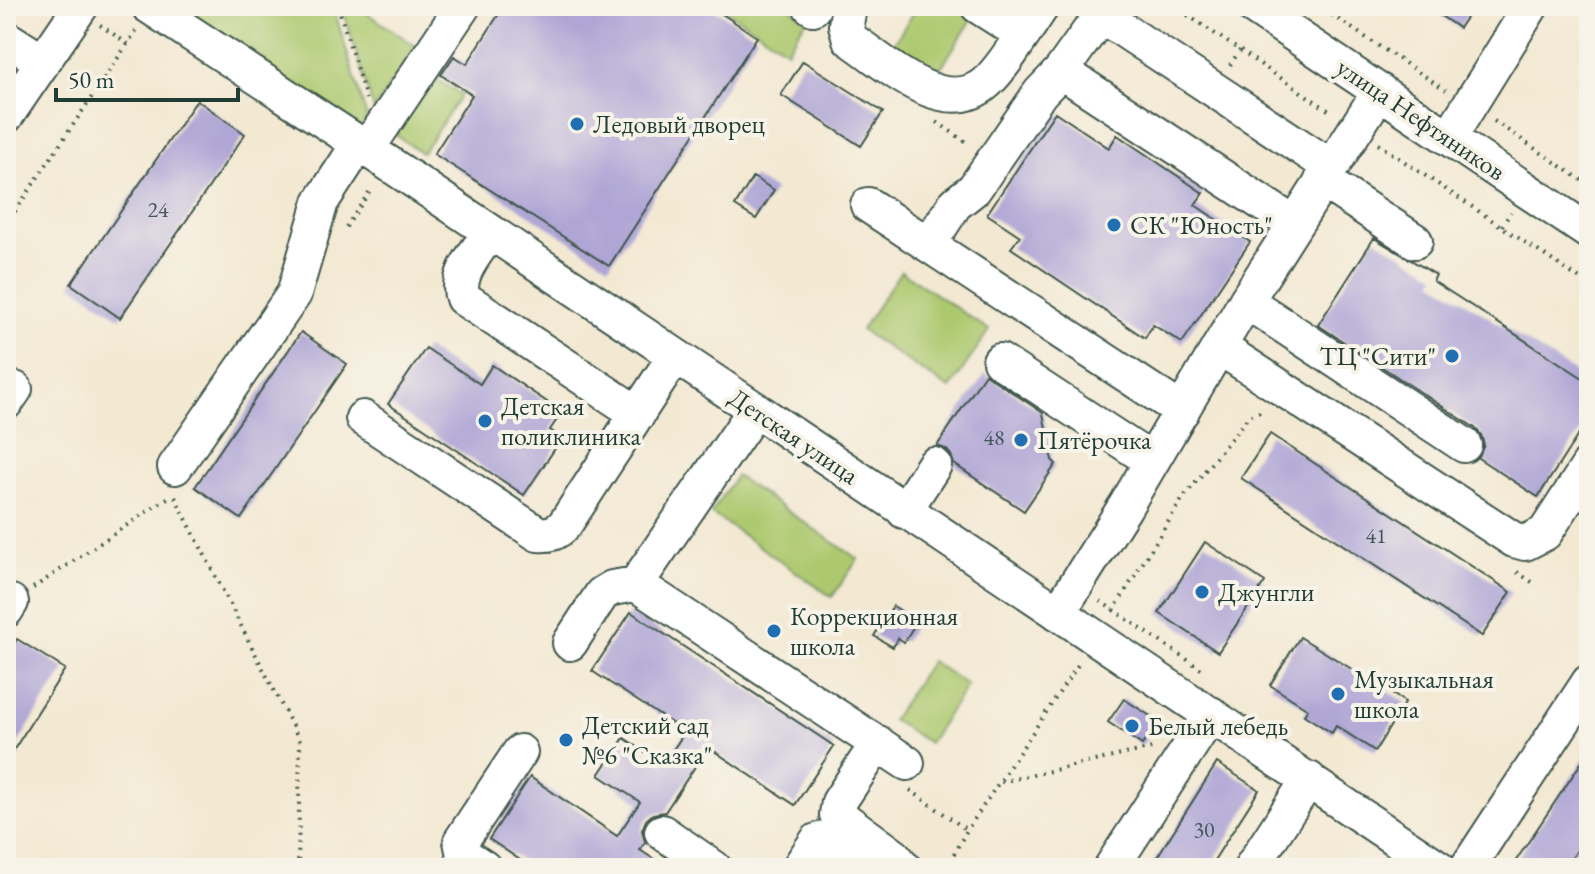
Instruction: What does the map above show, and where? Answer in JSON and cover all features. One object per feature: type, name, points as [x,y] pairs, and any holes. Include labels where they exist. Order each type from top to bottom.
[{"type":"street","points":[[6,116],[81,6]]},
{"type":"street","points":[[174,481],[294,294],[301,280],[321,202],[463,6]]},
{"type":"street","points":[[849,6],[846,25],[850,39],[931,92],[952,97],[987,82],[1042,6]]},
{"type":"street","points":[[978,6],[1022,34]]},
{"type":"street","name":"улица Нефтяников","points":[[1252,6],[1589,232]]},
{"type":"street","points":[[1449,138],[1531,6]]},
{"type":"street","name":"Детская улица","points":[[150,7],[363,146],[1095,638],[1203,726],[1309,779],[1439,868]]},
{"type":"street","points":[[929,244],[955,204],[974,189],[1040,93],[1096,25],[1106,22],[1116,25],[1415,241]]},
{"type":"street","points":[[6,38],[43,62]]},
{"type":"street","points":[[1061,71],[1294,224]]},
{"type":"street","points":[[1058,613],[1246,301],[1380,91]]},
{"type":"street","points":[[868,205],[1182,411]]},
{"type":"street","points":[[490,232],[463,273],[460,290],[463,298],[638,414]]},
{"type":"street","points":[[1246,301],[1464,445]]},
{"type":"street","points":[[1219,347],[1514,540],[1525,543],[1545,533],[1589,465]]},
{"type":"street","points":[[363,418],[538,534],[547,535],[558,532],[565,524],[675,356]]},
{"type":"street","points":[[1000,361],[1152,461]]},
{"type":"street","points":[[636,584],[755,410]]},
{"type":"street","points":[[904,511],[934,465]]},
{"type":"street","points":[[570,643],[602,594],[612,588],[636,584],[907,763]]},
{"type":"street","points":[[1467,868],[1589,682]]},
{"type":"street","points":[[1111,868],[1203,726]]},
{"type":"street","points":[[878,743],[839,802],[837,814],[894,856],[904,868]]},
{"type":"street","points":[[484,868],[464,855],[461,841],[520,752]]},
{"type":"street","points":[[1251,868],[1309,779]]},
{"type":"street","points":[[662,832],[714,868]]},
{"type":"street","points":[[799,868],[817,841],[826,838],[873,868]]},
{"type":"path","points":[[6,225],[150,7]]},
{"type":"path","points":[[946,868],[1183,498],[1249,416],[1269,409]]},
{"type":"path","points":[[174,481],[300,741],[298,868]]},
{"type":"path","points":[[1509,566],[1535,584]]},
{"type":"path","points":[[999,782],[1203,726]]},
{"type":"green space","points":[[172,6],[333,6],[367,118],[360,130]]},
{"type":"green space","points":[[342,6],[356,6],[416,46],[374,110]]},
{"type":"green space","points":[[719,6],[787,6],[807,19],[787,50]]},
{"type":"green space","points":[[918,6],[955,6],[973,18],[938,72],[894,43]]},
{"type":"green space","points":[[432,76],[461,95],[422,153],[394,134]]},
{"type":"green space","points":[[901,271],[989,330],[950,389],[861,330]]},
{"type":"green space","points":[[736,476],[858,559],[832,597],[711,513]]},
{"type":"green space","points":[[931,661],[967,685],[929,743],[892,720]]},
{"type":"building","name":"Ледовый дворец","points":[[504,6],[710,6],[757,37],[609,266],[434,154],[472,95],[441,75],[454,56],[467,64]]},
{"type":"building","points":[[1426,6],[1474,6],[1459,28]]},
{"type":"building","points":[[803,61],[883,112],[861,146],[781,95]]},
{"type":"building","points":[[197,100],[245,134],[120,318],[71,284]]},
{"type":"building","name":"СК \"Юность\"","points":[[1055,112],[1109,148],[1117,135],[1203,193],[1195,205],[1250,242],[1182,343],[1153,325],[1145,338],[1011,248],[1020,236],[987,214]]},
{"type":"building","points":[[753,177],[774,190],[756,219],[735,206]]},
{"type":"building","name":"ТЦ \"Сити\"","points":[[1374,238],[1436,275],[1433,281],[1589,382],[1589,418],[1538,497],[1478,458],[1484,445],[1475,428],[1318,325]]},
{"type":"building","points":[[301,332],[347,364],[241,519],[195,487]]},
{"type":"building","name":"Детская поликлиника","points":[[426,348],[480,384],[492,365],[562,412],[550,430],[562,438],[524,495],[388,404]]},
{"type":"building","points":[[985,374],[1043,413],[1052,460],[1056,464],[1024,511],[954,464],[946,449],[937,446]]},
{"type":"building","points":[[1270,434],[1511,592],[1482,636],[1241,478]]},
{"type":"building","points":[[1205,542],[1265,582],[1218,652],[1159,613]]},
{"type":"building","points":[[893,606],[917,621],[904,642],[898,638],[893,647],[874,636]]},
{"type":"building","points":[[631,612],[834,746],[795,805],[708,747],[665,812],[653,814],[642,830],[645,842],[640,850],[667,868],[532,868],[489,839],[530,777],[617,836],[640,802],[599,775],[624,738],[663,764],[685,732],[592,671]]},
{"type":"building","name":"Музыкальная школа","points":[[1300,637],[1405,702],[1375,751],[1336,726],[1332,733],[1304,715],[1308,709],[1270,685]]},
{"type":"building","points":[[17,639],[65,669],[6,762],[6,656]]},
{"type":"building","points":[[1124,699],[1158,721],[1142,745],[1108,722]]},
{"type":"building","points":[[1589,751],[1589,833],[1565,868],[1511,868]]},
{"type":"building","points":[[1217,763],[1259,790],[1209,868],[1150,868]]},
{"type":"place","name":"Ледовый дворец","points":[[577,124]]},
{"type":"place","name":"СК \"Юность\"","points":[[1114,225]]},
{"type":"place","name":"ТЦ \"Сити\"","points":[[1452,356]]},
{"type":"place","name":"Детская поликлиника","points":[[485,421]]},
{"type":"place","name":"Пятёрочка","points":[[1021,440]]},
{"type":"place","name":"Джунгли","points":[[1202,592]]},
{"type":"place","name":"Коррекционная школа","points":[[774,631]]},
{"type":"place","name":"Музыкальная школа","points":[[1338,694]]},
{"type":"place","name":"Белый лебедь","points":[[1132,726]]},
{"type":"place","name":"Детский сад №6 \"Сказка\"","points":[[566,740]]}]
